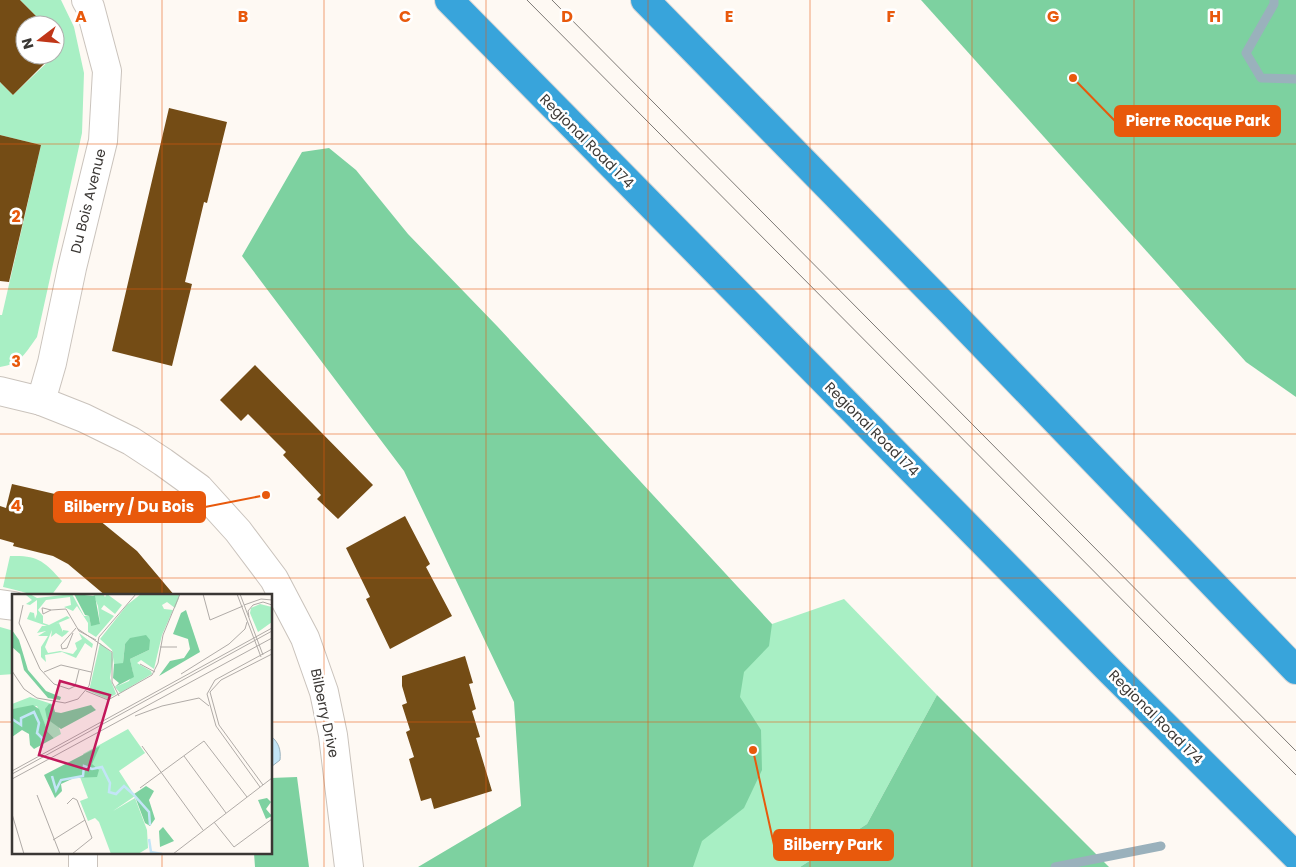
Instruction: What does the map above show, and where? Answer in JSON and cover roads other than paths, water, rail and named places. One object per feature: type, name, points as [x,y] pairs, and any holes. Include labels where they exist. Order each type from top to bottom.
[{"type":"highway","name":"Regional Road 174","points":[[449,0],[1110,671],[1296,856]]},
{"type":"highway","points":[[646,0],[953,314],[1296,670]]},
{"type":"highway","points":[[655,0],[953,314]]},
{"type":"street","name":"Du Bois Avenue","points":[[41,401],[52,363],[72,268],[103,141],[107,71],[90,7],[86,0]]},
{"type":"street","name":"Bilberry Drive","points":[[0,391],[41,401],[84,418],[131,441],[199,488],[238,531],[274,579],[305,638],[324,692],[333,735],[349,867]]},
{"type":"street","points":[[83,854],[83,867]]},
{"type":"water","points":[[272,737],[278,744],[280,760],[272,766]]},
{"type":"waterway","points":[[1274,0],[1274,4],[1246,53],[1261,78],[1296,79]]},
{"type":"waterway","points":[[1055,867],[1161,846]]},
{"type":"tram line","points":[[527,0],[1296,775]]},
{"type":"tram line","points":[[552,0],[1296,751]]},
{"type":"place","name":"Pierre Rocque Park","points":[[1073,78]]},
{"type":"place","name":"Bilberry / Du Bois","points":[[266,495]]},
{"type":"place","name":"Bilberry Park","points":[[753,750]]}]
